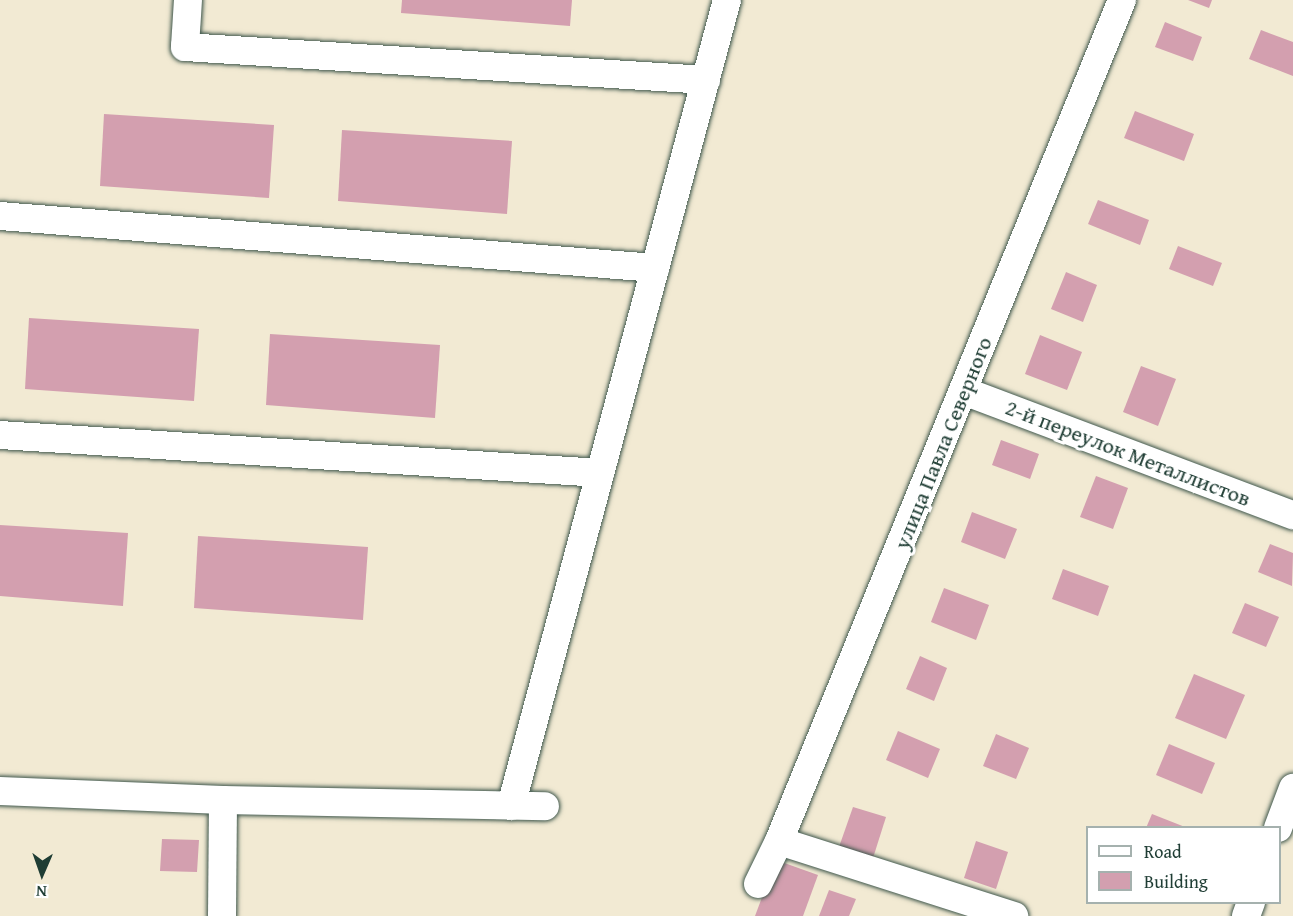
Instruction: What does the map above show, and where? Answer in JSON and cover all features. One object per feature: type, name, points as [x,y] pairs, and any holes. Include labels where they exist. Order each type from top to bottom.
[{"type":"street","points":[[188,0],[185,47],[706,80]]},
{"type":"street","points":[[511,806],[727,0]]},
{"type":"street","name":"улица Павла Северного","points":[[758,884],[780,841],[1122,0]]},
{"type":"street","points":[[0,216],[655,268]]},
{"type":"street","name":"2-й переулок Металлистов","points":[[964,392],[1293,515]]},
{"type":"street","points":[[0,435],[600,473]]},
{"type":"street","points":[[1279,826],[1293,788]]},
{"type":"street","points":[[0,791],[223,800],[546,806]]},
{"type":"street","points":[[222,916],[223,800]]},
{"type":"street","points":[[780,841],[1014,916]]},
{"type":"building","points":[[402,0],[572,0],[570,26],[401,13]]},
{"type":"building","points":[[1188,0],[1212,0],[1209,8]]},
{"type":"building","points":[[1165,22],[1202,37],[1193,61],[1155,47]]},
{"type":"building","points":[[1261,30],[1293,42],[1293,76],[1249,59]]},
{"type":"building","points":[[1135,111],[1194,134],[1184,161],[1124,138]]},
{"type":"building","points":[[104,114],[274,125],[269,198],[100,186]]},
{"type":"building","points":[[342,130],[512,141],[507,214],[338,201]]},
{"type":"building","points":[[1098,200],[1149,220],[1140,245],[1088,224]]},
{"type":"building","points":[[1178,246],[1222,263],[1213,286],[1169,269]]},
{"type":"building","points":[[1066,272],[1097,285],[1083,322],[1051,309]]},
{"type":"building","points":[[29,318],[199,329],[194,401],[25,389]]},
{"type":"building","points":[[270,334],[440,345],[435,418],[266,405]]},
{"type":"building","points":[[1040,335],[1082,352],[1067,390],[1025,374]]},
{"type":"building","points":[[1141,366],[1176,379],[1158,426],[1123,412]]},
{"type":"building","points":[[1001,440],[1039,454],[1030,479],[992,465]]},
{"type":"building","points":[[1096,476],[1128,488],[1113,529],[1080,517]]},
{"type":"building","points":[[972,512],[1017,529],[1005,559],[961,542]]},
{"type":"building","points":[[0,525],[128,533],[123,606],[0,596]]},
{"type":"building","points":[[198,536],[368,547],[363,620],[194,608]]},
{"type":"building","points":[[1270,544],[1293,553],[1292,586],[1258,572]]},
{"type":"building","points":[[1063,569],[1109,586],[1098,616],[1052,599]]},
{"type":"building","points":[[944,588],[989,605],[976,640],[931,622]]},
{"type":"building","points":[[1245,603],[1279,617],[1266,647],[1232,633]]},
{"type":"building","points":[[920,656],[947,668],[934,701],[906,689]]},
{"type":"building","points":[[1194,674],[1245,695],[1226,739],[1175,718]]},
{"type":"building","points":[[898,731],[940,749],[928,778],[886,760]]},
{"type":"building","points":[[996,734],[1029,748],[1016,779],[983,766]]},
{"type":"building","points":[[1169,744],[1215,763],[1202,794],[1156,775]]},
{"type":"building","points":[[853,807],[886,817],[873,858],[839,847]]},
{"type":"building","points":[[1152,814],[1182,826],[1147,826]]},
{"type":"building","points":[[162,839],[199,840],[197,872],[160,871]]},
{"type":"building","points":[[976,841],[1008,852],[996,889],[964,878]]},
{"type":"building","points":[[776,860],[818,875],[803,916],[755,916]]},
{"type":"building","points":[[829,890],[856,899],[849,916],[819,916]]}]
